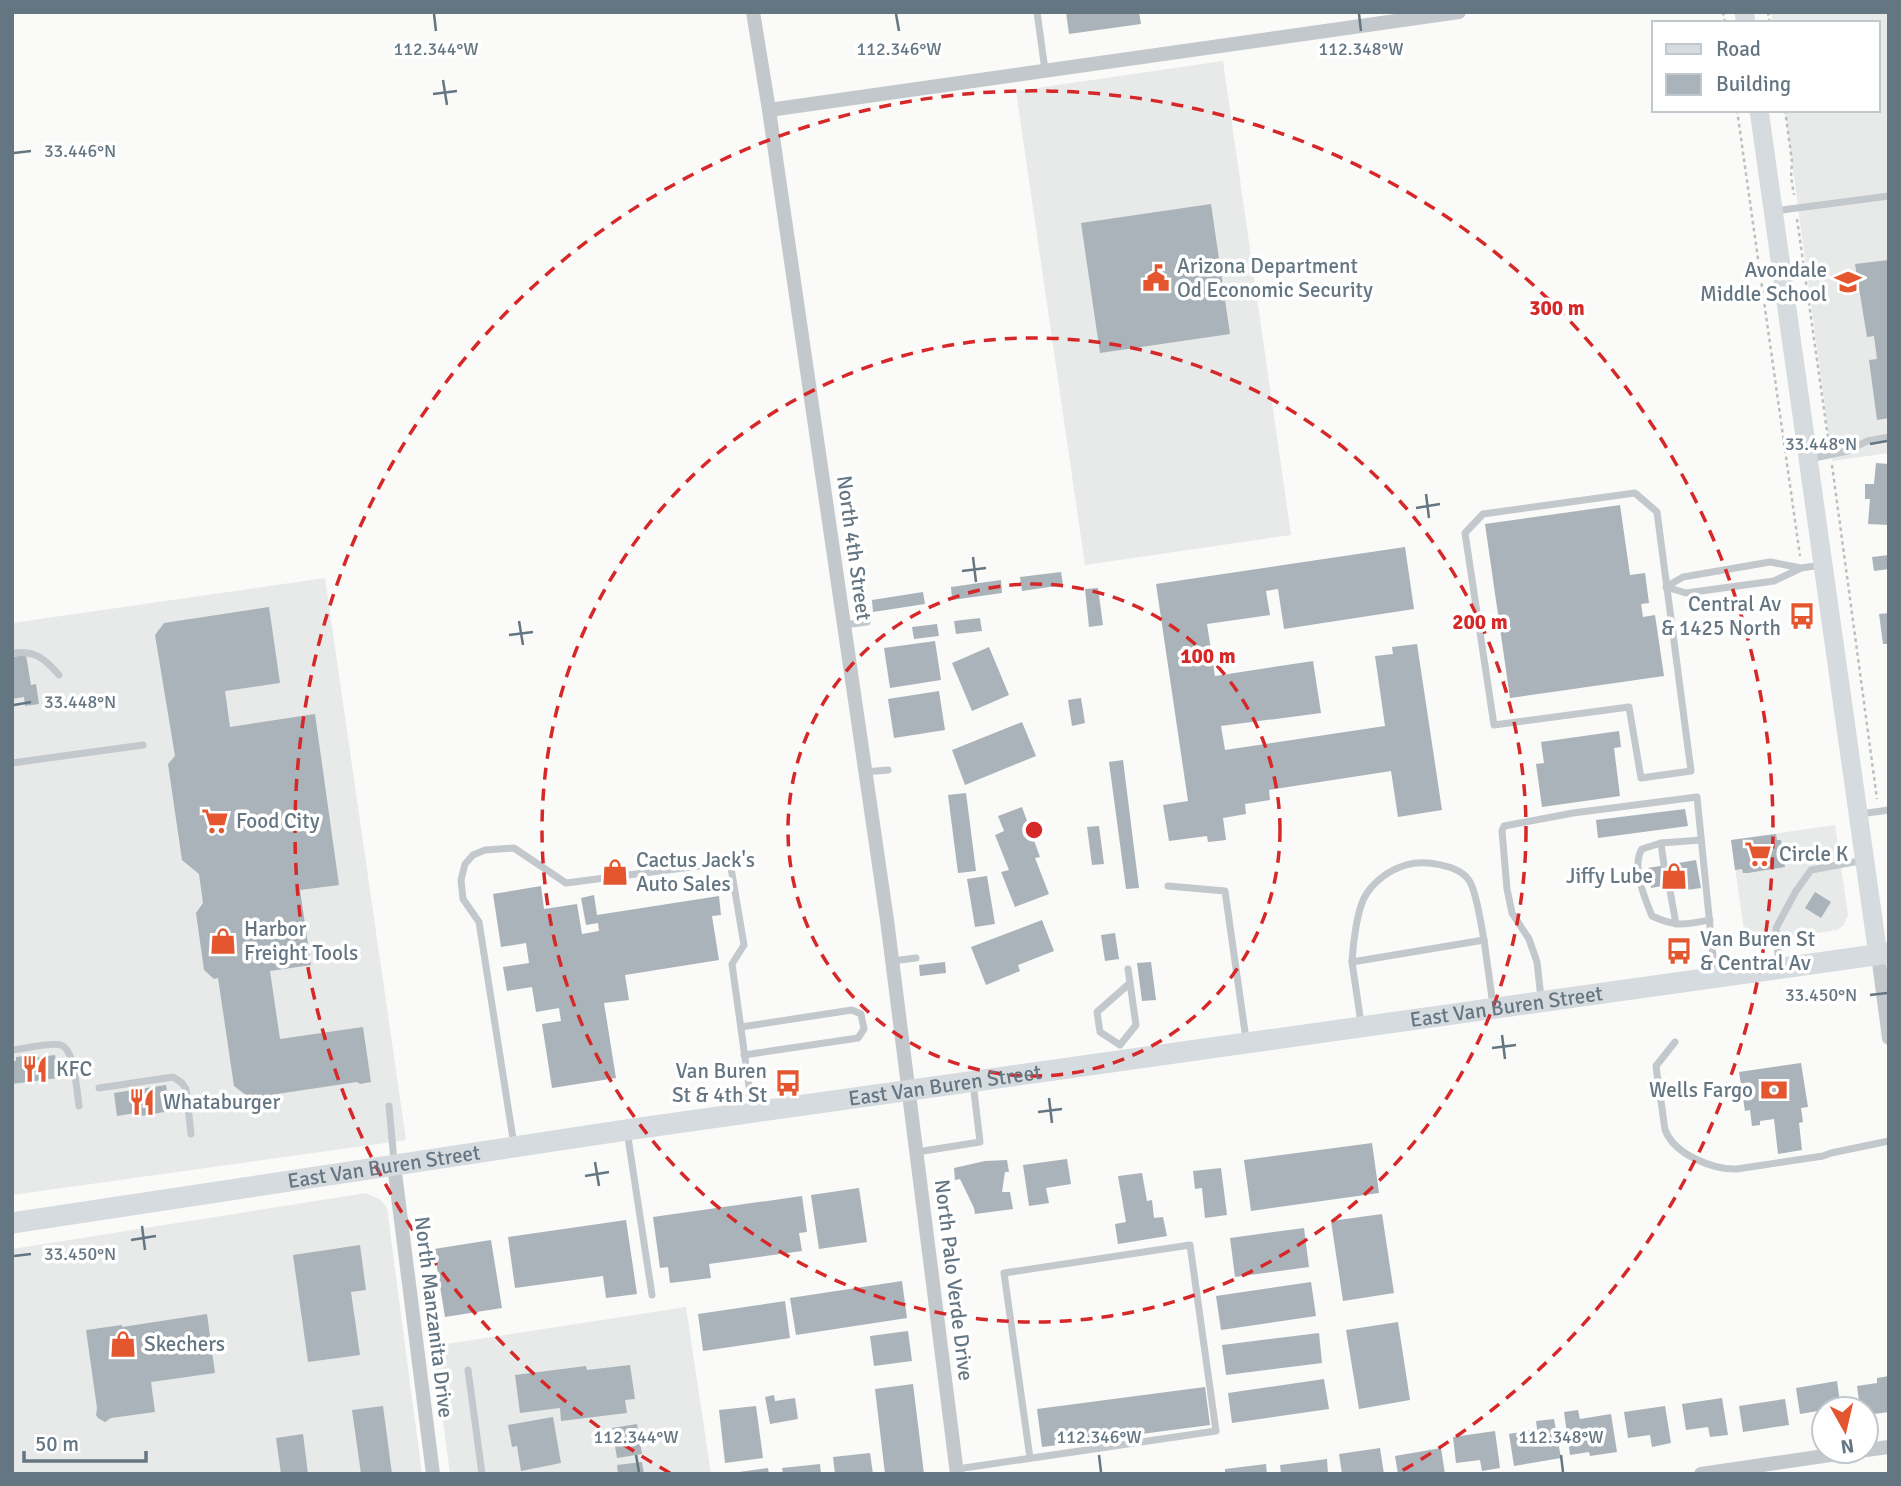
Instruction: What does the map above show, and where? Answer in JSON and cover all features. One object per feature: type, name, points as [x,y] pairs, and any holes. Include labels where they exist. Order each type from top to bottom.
[{"type":"main road","name":"East Van Buren Street","points":[[12,1223],[626,1130],[973,1082],[1122,1053],[1247,1044],[1883,954]]},
{"type":"street","name":"North 4th Street","points":[[753,12],[844,625],[909,1091]]},
{"type":"street","points":[[769,110],[1459,12]]},
{"type":"street","points":[[1759,112],[1865,860],[1883,954],[1889,1038]]},
{"type":"street","name":"North Palo Verde Drive","points":[[909,1091],[957,1471]]},
{"type":"street","name":"North Manzanita Drive","points":[[394,1165],[433,1474]]},
{"type":"street","points":[[1701,1474],[1810,1458]]},
{"type":"lane","points":[[1037,12],[1045,71]]},
{"type":"lane","points":[[1773,211],[1889,196]]},
{"type":"lane","points":[[1808,459],[1848,451],[1867,441],[1889,437]]},
{"type":"lane","points":[[1635,493],[1657,512],[1666,587],[1691,771],[1641,778],[1629,707],[1494,725],[1465,533],[1483,514],[1635,493]]},
{"type":"lane","points":[[1666,587],[1683,577],[1770,562],[1801,568]]},
{"type":"lane","points":[[1666,587],[1686,593],[1774,581],[1801,568],[1824,565]]},
{"type":"lane","points":[[844,625],[867,622]]},
{"type":"lane","points":[[12,653],[26,651],[35,654],[59,675]]},
{"type":"lane","points":[[12,763],[143,745]]},
{"type":"lane","points":[[865,772],[888,770]]},
{"type":"lane","points":[[1542,1002],[1537,962],[1529,939],[1512,913],[1502,831],[1504,826],[1573,813],[1697,797],[1715,978]]},
{"type":"lane","points":[[1859,814],[1889,810]]},
{"type":"lane","points":[[1701,840],[1661,843],[1642,849],[1638,855],[1643,895],[1652,916],[1670,924],[1710,920]]},
{"type":"lane","points":[[1661,843],[1664,865]]},
{"type":"lane","points":[[514,1147],[478,922],[463,899],[461,880],[465,864],[472,855],[485,850],[514,848],[566,883],[730,862],[744,945],[732,964],[752,1113]]},
{"type":"lane","points":[[1779,969],[1776,928],[1811,870],[1865,860]]},
{"type":"lane","points":[[1362,1027],[1352,962],[1354,939],[1365,896],[1377,882],[1408,864],[1439,864],[1458,870],[1470,882],[1484,940],[1493,1009]]},
{"type":"lane","points":[[1669,885],[1676,924]]},
{"type":"lane","points":[[1168,886],[1225,891],[1247,1044]]},
{"type":"lane","points":[[1352,962],[1484,940]]},
{"type":"lane","points":[[891,961],[916,958]]},
{"type":"lane","points":[[1128,969],[1130,983],[1136,1025],[1122,1053],[1100,1032],[1097,1012],[1130,983]]},
{"type":"lane","points":[[741,1027],[852,1010],[861,1014],[864,1029],[858,1038],[744,1055]]},
{"type":"lane","points":[[1675,1042],[1656,1066],[1665,1132],[1674,1144],[1690,1156],[1723,1170],[1823,1156],[1889,1141]]},
{"type":"lane","points":[[12,1050],[51,1045],[67,1048],[79,1106]]},
{"type":"lane","points":[[99,1088],[173,1077],[186,1089],[191,1134]]},
{"type":"lane","points":[[916,1152],[980,1142],[973,1082]]},
{"type":"lane","points":[[389,1106],[394,1165]]},
{"type":"lane","points":[[626,1130],[652,1295]]},
{"type":"lane","points":[[957,1471],[1216,1431],[1190,1245],[1004,1273],[1030,1458]]},
{"type":"lane","points":[[468,1370],[482,1474]]},
{"type":"path","points":[[1737,112],[1801,568]]},
{"type":"path","points":[[1785,112],[1792,161],[1791,177],[1879,811]]},
{"type":"shaded area","name":"Avondale Middle School","points":[[1771,12],[1889,12],[1889,453],[1832,461],[1785,112],[1880,112],[1880,21],[1773,21]]},
{"type":"shaded area","points":[[1223,61],[1291,535],[1085,565],[1016,91]]},
{"type":"shaded area","points":[[325,578],[406,1140],[12,1195],[12,623]]},
{"type":"shaded area","points":[[1835,825],[1848,915],[1843,926],[1837,930],[1746,944],[1731,840]]},
{"type":"shaded area","points":[[366,1193],[381,1200],[387,1208],[422,1474],[12,1474],[12,1249]]},
{"type":"shaded area","points":[[686,1307],[711,1474],[450,1474],[433,1346]]},
{"type":"building","points":[[1066,12],[1139,12],[1141,24],[1069,34]]},
{"type":"building","name":"Arizona Department Od Economic Security","points":[[1211,204],[1230,334],[1100,353],[1081,223]]},
{"type":"building","points":[[1889,260],[1889,418],[1877,420],[1869,360],[1877,359],[1874,336],[1867,337],[1855,264]]},
{"type":"building","points":[[1876,463],[1889,464],[1889,525],[1868,524],[1870,499],[1865,499],[1865,484],[1874,484]]},
{"type":"building","points":[[1620,505],[1630,575],[1645,573],[1649,603],[1641,604],[1643,617],[1655,615],[1664,676],[1510,698],[1485,524]]},
{"type":"building","points":[[1405,547],[1414,609],[1284,629],[1278,589],[1266,591],[1270,615],[1207,624],[1215,676],[1313,661],[1321,713],[1221,726],[1225,750],[1385,726],[1375,656],[1393,654],[1392,647],[1417,644],[1442,810],[1398,817],[1391,771],[1269,790],[1270,800],[1245,804],[1246,814],[1223,818],[1226,840],[1208,842],[1207,836],[1169,841],[1163,805],[1188,801],[1156,584]]},
{"type":"building","points":[[1889,555],[1889,569],[1874,571],[1872,557]]},
{"type":"building","points":[[1061,572],[1063,585],[1022,591],[1020,577]]},
{"type":"building","points":[[1001,580],[1002,593],[952,600],[951,587]]},
{"type":"building","points":[[1098,588],[1103,625],[1089,627],[1085,589]]},
{"type":"building","points":[[923,592],[925,604],[873,612],[872,600]]},
{"type":"building","points":[[269,607],[280,683],[225,691],[230,727],[315,714],[339,885],[300,890],[311,965],[270,971],[280,1039],[363,1027],[371,1082],[250,1098],[234,1086],[218,978],[214,979],[204,970],[196,913],[203,903],[199,874],[182,860],[168,764],[175,756],[155,635],[164,623]]},
{"type":"building","points":[[1889,613],[1889,644],[1883,644],[1879,614]]},
{"type":"building","points":[[980,618],[982,631],[956,634],[954,621]]},
{"type":"building","points":[[937,624],[939,636],[914,639],[912,627]]},
{"type":"building","points":[[935,641],[941,680],[890,688],[884,648]]},
{"type":"building","points":[[989,647],[1009,695],[972,711],[952,663]]},
{"type":"building","points":[[26,655],[31,685],[36,684],[39,704],[25,706],[24,697],[12,699],[12,657]]},
{"type":"building","points":[[939,691],[945,730],[894,738],[888,699]]},
{"type":"building","points":[[1081,698],[1085,723],[1072,726],[1068,700]]},
{"type":"building","points":[[1022,722],[1036,756],[965,785],[952,750]]},
{"type":"building","points":[[1619,731],[1621,747],[1614,748],[1620,796],[1542,807],[1536,764],[1544,763],[1541,742]]},
{"type":"building","points":[[1123,760],[1139,888],[1126,889],[1109,762]]},
{"type":"building","points":[[966,793],[976,871],[958,873],[948,795]]},
{"type":"building","points":[[1022,807],[1040,857],[1035,858],[1049,894],[1015,907],[1001,872],[1009,870],[995,835],[1004,831],[998,816]]},
{"type":"building","points":[[1685,809],[1688,826],[1598,838],[1596,820]]},
{"type":"building","points":[[1099,826],[1104,864],[1092,865],[1087,827]]},
{"type":"building","name":"Circle K","points":[[1776,834],[1777,840],[1781,840],[1785,867],[1748,873],[1743,873],[1742,869],[1735,870],[1731,840]]},
{"type":"building","name":"Jiffy Lube","points":[[1696,860],[1701,888],[1680,891],[1679,883],[1651,888],[1648,868]]},
{"type":"building","points":[[987,876],[995,924],[975,927],[967,879]]},
{"type":"building","points":[[541,886],[544,909],[577,904],[582,934],[599,931],[598,923],[586,925],[581,898],[594,895],[597,915],[719,896],[721,915],[712,916],[719,960],[625,975],[629,1000],[604,1003],[616,1078],[552,1088],[542,1024],[561,1021],[559,1008],[536,1012],[532,987],[507,991],[503,967],[529,963],[526,943],[501,947],[493,894]]},
{"type":"building","points":[[1815,892],[1831,902],[1821,918],[1805,908]]},
{"type":"building","points":[[1042,920],[1054,951],[1018,965],[1020,971],[986,985],[971,947]]},
{"type":"building","points":[[1115,933],[1119,959],[1105,961],[1101,935]]},
{"type":"building","points":[[945,962],[946,973],[920,976],[919,965]]},
{"type":"building","points":[[1151,962],[1156,1000],[1142,1001],[1137,963]]},
{"type":"building","name":"KFC","points":[[33,1055],[33,1058],[55,1055],[58,1078],[12,1084],[12,1061],[16,1061],[16,1057]]},
{"type":"building","name":"Wells Fargo","points":[[1801,1063],[1808,1107],[1801,1108],[1803,1122],[1799,1123],[1802,1150],[1778,1154],[1774,1119],[1760,1121],[1760,1125],[1752,1126],[1750,1110],[1745,1111],[1739,1072]]},
{"type":"building","name":"Whataburger","points":[[166,1085],[170,1111],[136,1117],[135,1113],[117,1116],[114,1093]]},
{"type":"building","points":[[1372,1143],[1379,1193],[1251,1211],[1244,1160]]},
{"type":"building","points":[[1067,1159],[1071,1184],[1046,1188],[1049,1203],[1029,1206],[1023,1165]]},
{"type":"building","points":[[1007,1160],[1009,1172],[1005,1172],[1002,1192],[1010,1192],[1013,1209],[975,1214],[960,1179],[955,1180],[954,1168],[985,1161]]},
{"type":"building","points":[[1221,1168],[1227,1215],[1205,1218],[1202,1188],[1195,1189],[1193,1171]]},
{"type":"building","points":[[1142,1173],[1147,1201],[1152,1200],[1154,1218],[1163,1217],[1167,1236],[1118,1244],[1115,1224],[1126,1222],[1118,1176]]},
{"type":"building","points":[[859,1188],[867,1242],[819,1249],[811,1195]]},
{"type":"building","points":[[802,1196],[807,1232],[799,1233],[802,1251],[709,1264],[711,1278],[670,1283],[668,1267],[660,1268],[653,1217]]},
{"type":"building","points":[[1382,1214],[1394,1293],[1343,1301],[1331,1221]]},
{"type":"building","points":[[626,1220],[637,1294],[606,1298],[603,1276],[515,1288],[508,1237]]},
{"type":"building","points":[[1304,1228],[1309,1267],[1235,1277],[1230,1238]]},
{"type":"building","points":[[491,1240],[502,1308],[445,1317],[434,1249]]},
{"type":"building","points":[[360,1245],[366,1290],[351,1292],[360,1355],[308,1362],[293,1255]]},
{"type":"building","points":[[902,1281],[907,1318],[796,1335],[790,1298]]},
{"type":"building","points":[[1311,1282],[1316,1316],[1221,1330],[1216,1296]]},
{"type":"building","points":[[785,1301],[790,1338],[703,1351],[698,1314]]},
{"type":"building","points":[[207,1314],[215,1373],[151,1382],[155,1412],[111,1418],[105,1422],[98,1418],[86,1330]]},
{"type":"building","points":[[1398,1322],[1410,1400],[1359,1409],[1346,1330]]},
{"type":"building","points":[[908,1331],[912,1361],[874,1366],[870,1336]]},
{"type":"building","points":[[1319,1333],[1322,1363],[1226,1375],[1222,1345]]},
{"type":"building","points":[[630,1365],[635,1399],[625,1400],[627,1413],[561,1421],[560,1408],[520,1413],[515,1375],[586,1366],[587,1370]]},
{"type":"building","points":[[1889,1376],[1889,1412],[1880,1413],[1880,1395],[1858,1395],[1857,1386],[1877,1383],[1877,1378]]},
{"type":"building","points":[[1324,1379],[1329,1409],[1232,1423],[1228,1393]]},
{"type":"building","points":[[1837,1381],[1839,1395],[1810,1395],[1810,1412],[1800,1414],[1796,1388]]},
{"type":"building","points":[[913,1384],[924,1474],[885,1474],[875,1389]]},
{"type":"building","points":[[1205,1387],[1210,1425],[1042,1447],[1037,1409]]},
{"type":"building","points":[[774,1395],[775,1401],[795,1398],[798,1419],[770,1424],[765,1397]]},
{"type":"building","points":[[1722,1398],[1728,1435],[1710,1437],[1708,1427],[1686,1430],[1682,1404]]},
{"type":"building","points":[[1785,1399],[1789,1425],[1743,1432],[1739,1406]]},
{"type":"building","points":[[383,1406],[392,1474],[361,1474],[352,1410]]},
{"type":"building","points":[[756,1406],[763,1458],[725,1463],[719,1410]]},
{"type":"building","points":[[1665,1406],[1671,1443],[1652,1447],[1650,1435],[1628,1438],[1624,1412]]},
{"type":"building","points":[[1578,1410],[1580,1419],[1611,1414],[1617,1452],[1590,1456],[1589,1452],[1570,1455],[1564,1412]]},
{"type":"building","points":[[553,1417],[561,1463],[521,1471],[517,1446],[512,1447],[508,1425]]},
{"type":"building","points":[[1554,1419],[1561,1458],[1514,1466],[1509,1434],[1537,1429],[1536,1421]]},
{"type":"building","points":[[637,1424],[642,1454],[617,1458],[612,1428]]},
{"type":"building","points":[[1495,1431],[1500,1468],[1482,1471],[1480,1460],[1456,1463],[1453,1437]]},
{"type":"building","points":[[303,1434],[308,1474],[281,1474],[276,1438]]},
{"type":"building","points":[[1380,1448],[1384,1474],[1342,1474],[1339,1454]]},
{"type":"building","points":[[1441,1448],[1445,1474],[1398,1474],[1395,1456]]},
{"type":"building","points":[[870,1453],[873,1474],[835,1474],[833,1457]]},
{"type":"building","points":[[1327,1459],[1328,1474],[1281,1474],[1280,1465]]},
{"type":"building","points":[[642,1462],[644,1474],[618,1474],[617,1465]]},
{"type":"building","points":[[820,1464],[821,1474],[783,1474],[782,1468]]},
{"type":"building","points":[[1266,1464],[1267,1474],[1225,1474],[1225,1469]]},
{"type":"building","points":[[768,1468],[769,1474],[739,1474],[739,1472]]},
{"type":"place","name":"Arizona Department Od Economic Security","points":[[1156,278]]},
{"type":"place","name":"Avondale Middle School","points":[[1848,282]]},
{"type":"place","name":"Central Av & 1425 North","points":[[1802,616]]},
{"type":"place","name":"Food City","points":[[215,821]]},
{"type":"place","name":"Circle K","points":[[1758,854]]},
{"type":"place","name":"Cactus Jack's Auto Sales","points":[[615,872]]},
{"type":"place","name":"Jiffy Lube","points":[[1674,876]]},
{"type":"place","name":"Harbor Freight Tools","points":[[223,941]]},
{"type":"place","name":"Van Buren St & Central Av","points":[[1679,951]]},
{"type":"place","name":"KFC","points":[[35,1069]]},
{"type":"place","name":"Van Buren St & 4th St","points":[[788,1083]]},
{"type":"place","name":"Wells Fargo","points":[[1774,1090]]},
{"type":"place","name":"Whataburger","points":[[142,1102]]},
{"type":"place","name":"Skechers","points":[[123,1344]]}]
